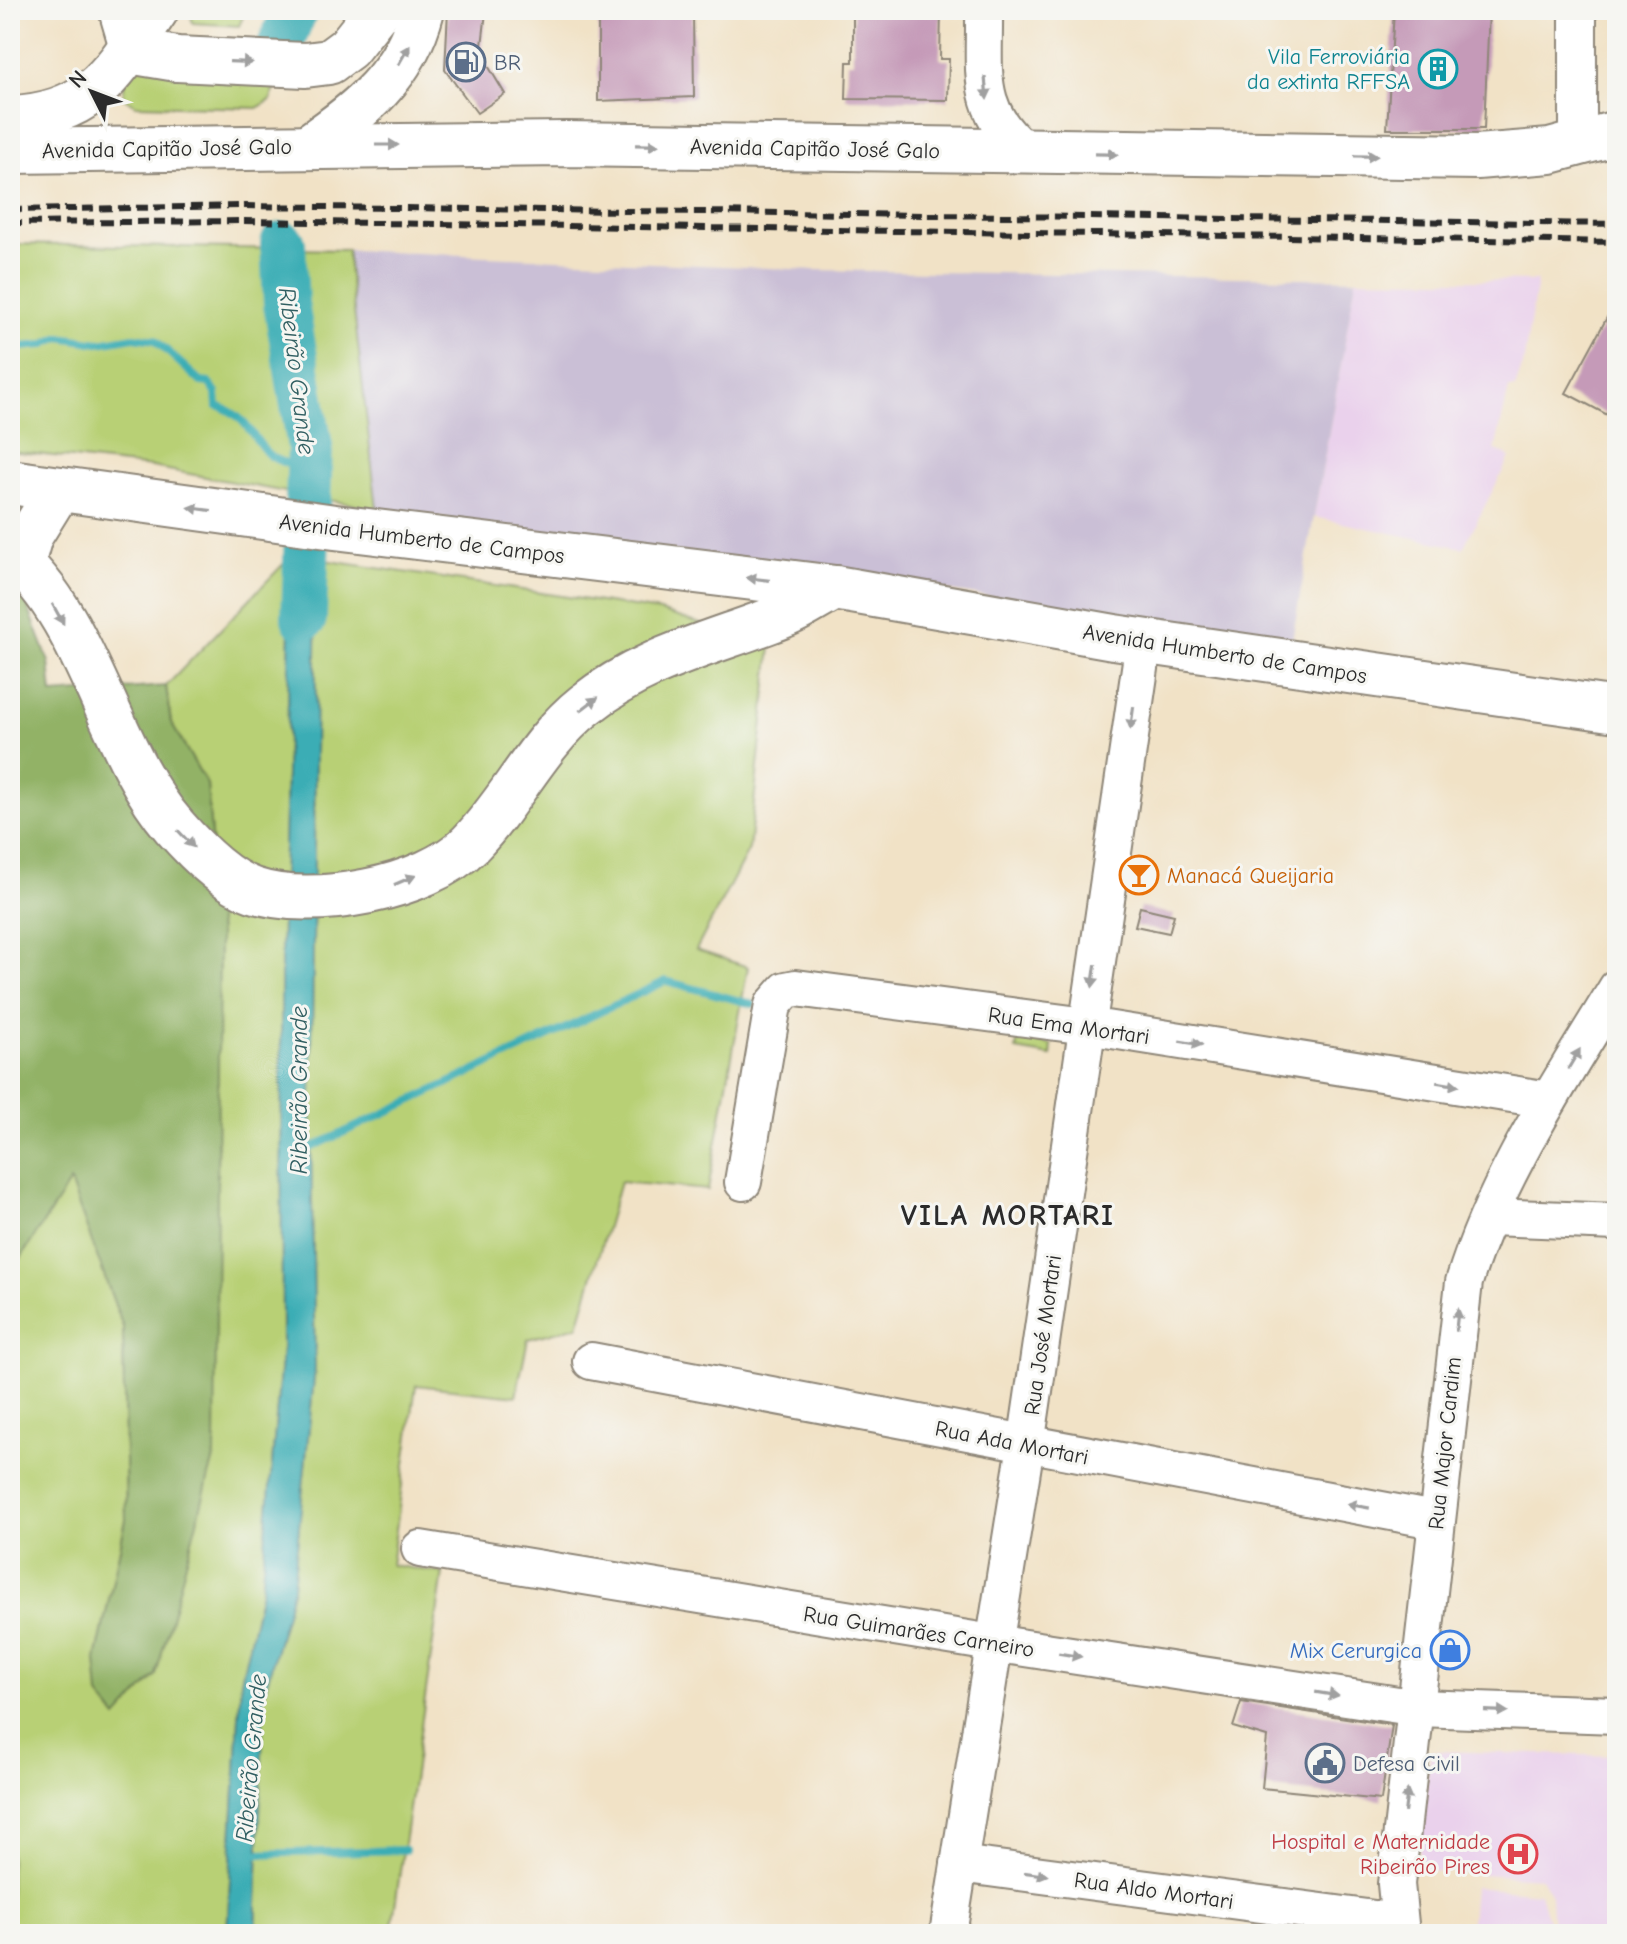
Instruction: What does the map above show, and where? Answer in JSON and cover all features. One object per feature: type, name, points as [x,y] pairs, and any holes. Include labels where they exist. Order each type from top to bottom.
[{"type":"main road","points":[[139,148],[119,112],[132,33],[177,59],[305,65],[329,62],[348,48],[378,10]]},
{"type":"main road","points":[[309,146],[360,110],[392,75],[416,34],[422,10]]},
{"type":"main road","name":"Avenida Capitão José Galo","points":[[10,118],[62,112],[82,100],[132,33]]},
{"type":"main road","name":"Avenida Capitão José Galo","points":[[10,151],[580,144],[1028,153],[1517,157],[1598,138]]},
{"type":"main road","name":"Avenida Humberto de Campos","points":[[10,482],[277,520],[835,588],[1144,641],[1617,710]]},
{"type":"main road","points":[[59,489],[16,559],[45,590],[157,804],[193,847],[251,890],[291,898],[390,887],[431,870],[468,846],[547,743],[585,705],[646,666],[788,614],[835,588]]},
{"type":"street","points":[[984,10],[985,93],[991,113],[1000,129],[1028,153]]},
{"type":"street","points":[[1578,10],[1598,138]]},
{"type":"street","name":"Rua José Mortari","points":[[948,1934],[1026,1445],[1144,641]]},
{"type":"street","name":"Rua Ema Mortari","points":[[743,1182],[773,1005],[786,990],[796,988],[1087,1026],[1549,1100]]},
{"type":"street","name":"Rua Major Cardim","points":[[1399,1928],[1396,1884],[1418,1708],[1434,1520],[1459,1305],[1470,1260],[1489,1217],[1549,1100],[1617,988]]},
{"type":"street","points":[[1489,1217],[1617,1222]]},
{"type":"street","name":"Rua Ada Mortari","points":[[591,1361],[1434,1520]]},
{"type":"street","name":"Rua Guimarães Carneiro","points":[[420,1549],[992,1643],[1418,1708],[1617,1715]]},
{"type":"street","name":"Rua Aldo Mortari","points":[[959,1864],[1399,1928]]},
{"type":"shaded area","points":[[347,250],[813,270],[1356,279],[1292,640],[377,509]]},
{"type":"shaded area","points":[[1356,279],[1537,281],[1523,365],[1515,388],[1509,388],[1495,450],[1510,457],[1463,548],[1314,517]]},
{"type":"shaded area","name":"Hospital e Maternidade Ribeirão Pires","points":[[1431,1751],[1617,1756],[1617,1897],[1605,1898],[1603,1934],[1553,1934],[1551,1895],[1541,1878],[1421,1870],[1418,1837]]},
{"type":"shaded area","points":[[1474,1887],[1540,1893],[1552,1934],[1470,1934]]},
{"type":"green space","points":[[189,10],[246,10],[239,26],[193,23]]},
{"type":"green space","points":[[136,63],[270,76],[274,88],[271,100],[257,108],[136,105],[123,97],[125,78]]},
{"type":"green space","points":[[10,244],[347,250],[377,509],[152,467],[10,451]]},
{"type":"green space","points":[[292,555],[281,957],[282,1348],[261,1591],[241,1681],[227,1934],[10,1934],[10,1266],[20,1259],[70,1181],[123,1327],[126,1520],[96,1660],[214,1162],[219,936],[207,785],[171,723],[166,686]]},
{"type":"green space","points":[[317,559],[660,611],[771,647],[749,849],[696,950],[748,967],[708,1190],[620,1182],[578,1326],[528,1339],[516,1396],[416,1385],[391,1565],[443,1573],[391,1934],[256,1934],[264,1694],[293,1587],[315,1368],[311,1144]]},
{"type":"green space","points":[[10,585],[20,586],[49,662],[52,694],[166,686],[171,723],[207,784],[219,936],[215,1454],[156,1675],[117,1718],[99,1695],[96,1660],[126,1520],[123,1327],[70,1182],[20,1259],[10,1266]]},
{"type":"green space","points":[[1018,1039],[1052,1045],[1051,1056],[1016,1050]]},
{"type":"water","points":[[292,555],[317,559],[311,1144],[315,1368],[293,1587],[264,1694],[256,1934],[227,1934],[241,1681],[261,1591],[282,1348],[281,957]]},
{"type":"building","name":"BR","points":[[448,10],[486,12],[481,54],[505,94],[477,113],[445,70]]},
{"type":"building","points":[[598,10],[693,10],[694,97],[598,101]]},
{"type":"building","points":[[853,10],[941,10],[940,59],[949,59],[948,100],[846,99],[847,62],[853,62]]},
{"type":"building","name":"Vila Ferroviária da extinta RFFSA","points":[[1394,10],[1489,10],[1484,129],[1387,129]]},
{"type":"building","points":[[1617,299],[1617,420],[1566,393]]},
{"type":"building","points":[[1140,907],[1174,915],[1169,933],[1135,926]]},
{"type":"building","name":"Defesa Civil","points":[[1241,1702],[1392,1725],[1381,1800],[1262,1788],[1267,1737],[1233,1727]]},
{"type":"waterway","name":"Ribeirão Grande","points":[[280,46],[295,10]]},
{"type":"waterway","name":"Ribeirão Grande","points":[[283,244],[286,304],[310,447],[304,618]]},
{"type":"waterway","points":[[10,348],[43,345],[60,337],[99,343],[134,337],[155,340],[201,382],[209,383],[216,393],[217,406],[240,419],[267,453],[296,469],[308,482]]},
{"type":"waterway","points":[[302,1152],[666,981],[752,1004]]},
{"type":"waterway","points":[[250,1854],[405,1850]]},
{"type":"railway","points":[[10,210],[245,206],[1617,224]]},
{"type":"railway","points":[[10,223],[245,221],[1617,242]]},
{"type":"place","name":"BR","points":[[466,62]]},
{"type":"place","name":"Vila Ferroviária da extinta RFFSA","points":[[1438,69]]},
{"type":"place","name":"Manacá Queijaria","points":[[1139,875]]},
{"type":"place","name":"Mix Cerurgica","points":[[1450,1650]]},
{"type":"place","name":"Defesa Civil","points":[[1325,1763]]},
{"type":"place","name":"Hospital e Maternidade Ribeirão Pires","points":[[1518,1854]]},
{"type":"district","name":"VILA MORTARI","points":[[1008,1215]]}]
